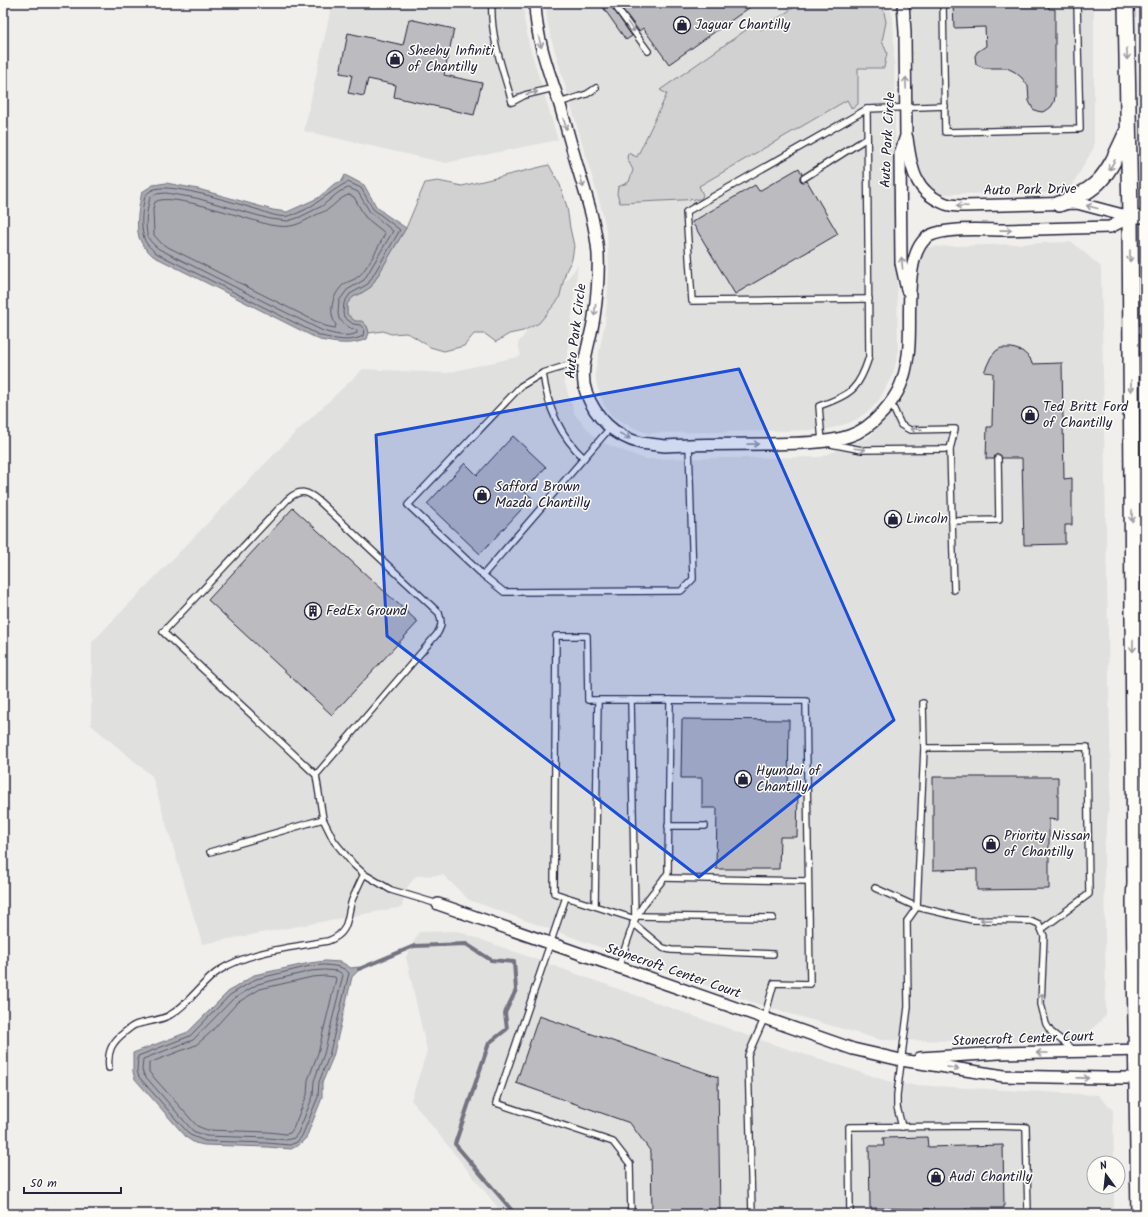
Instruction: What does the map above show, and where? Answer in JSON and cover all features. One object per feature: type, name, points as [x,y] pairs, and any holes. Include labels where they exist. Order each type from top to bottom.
[{"type":"main road","points":[[1126,3],[1138,882],[1134,901],[1141,1050],[1139,1214]]},
{"type":"main road","points":[[1059,204],[1084,193],[1103,178],[1112,165],[1128,129]]},
{"type":"street","name":"Auto Park Circle","points":[[535,3],[538,35],[592,219],[598,254],[594,318],[583,376],[585,390],[600,417],[610,428],[626,438],[641,443],[665,446],[822,442],[850,436],[877,418],[891,403],[898,392],[908,354],[909,301],[913,262],[920,246],[928,237],[936,233],[966,230],[1110,227],[1130,217]]},
{"type":"street","name":"Auto Park Circle","points":[[903,3],[905,32],[906,136],[900,154],[901,263],[909,301]]},
{"type":"street","name":"Auto Park Drive","points":[[906,136],[910,161],[916,180],[930,196],[947,205],[965,206],[1078,203],[1130,217]]},
{"type":"street","points":[[1130,217],[1145,217]]},
{"type":"street","name":"Stonecroft Center Court","points":[[438,904],[853,1049],[901,1060],[1004,1076],[1141,1078]]},
{"type":"street","name":"Stonecroft Center Court","points":[[901,1060],[999,1053],[1141,1050]]},
{"type":"lane","points":[[492,3],[492,24],[495,44],[512,102],[524,95],[554,88]]},
{"type":"lane","points":[[613,3],[648,52]]},
{"type":"lane","points":[[943,3],[945,132],[1080,130],[1077,3]]},
{"type":"lane","points":[[559,103],[587,94],[596,88]]},
{"type":"lane","points":[[869,299],[692,302],[686,212],[867,109],[906,106],[945,106]]},
{"type":"lane","points":[[867,109],[869,357],[859,382],[853,390],[837,400],[819,406],[822,442],[862,450],[950,449]]},
{"type":"lane","points":[[804,178],[868,138]]},
{"type":"lane","points":[[585,360],[543,373],[527,382],[515,392],[408,505],[483,575],[504,592],[681,591],[693,579],[689,445]]},
{"type":"lane","points":[[543,373],[549,400],[561,430],[569,442],[584,458]]},
{"type":"lane","points":[[891,403],[901,425],[910,430],[954,429],[950,449],[954,590]]},
{"type":"lane","points":[[483,575],[610,428]]},
{"type":"lane","points":[[952,521],[999,520],[998,458]]},
{"type":"lane","points":[[316,775],[437,634],[441,627],[441,620],[439,613],[320,502],[312,495],[302,492],[293,494],[162,632],[316,775],[323,819],[334,841],[353,864],[364,874],[391,890],[438,904]]},
{"type":"lane","points":[[752,1214],[748,1055],[764,1019],[774,984],[810,984],[806,701],[588,700],[587,636],[556,636],[554,893],[635,919],[773,918]]},
{"type":"lane","points":[[595,905],[598,700]]},
{"type":"lane","points":[[631,700],[635,919],[663,948],[671,950],[773,954]]},
{"type":"lane","points":[[618,968],[635,919],[644,904],[668,873],[670,700]]},
{"type":"lane","points":[[902,1127],[897,1107],[897,1084],[908,1007],[907,921],[917,907],[924,748],[923,703]]},
{"type":"lane","points":[[924,748],[1087,747],[1089,894],[1042,929]]},
{"type":"lane","points":[[210,852],[323,819]]},
{"type":"lane","points":[[668,826],[706,826]]},
{"type":"lane","points":[[109,1068],[108,1057],[111,1047],[119,1037],[134,1025],[170,1016],[184,1005],[219,971],[238,960],[328,941],[337,937],[345,928],[352,900],[364,874]]},
{"type":"lane","points":[[664,878],[808,881]]},
{"type":"lane","points":[[875,888],[917,907],[972,920],[1032,921],[1039,924],[1044,936],[1041,1004],[1046,1024],[1051,1032],[1076,1052]]},
{"type":"lane","points":[[566,897],[496,1103],[613,1142],[630,1164],[631,1214]]},
{"type":"lane","points":[[850,1214],[849,1128],[902,1127],[1026,1127],[1028,1214]]},
{"type":"highlighted area","points":[[739,369],[894,720],[699,877],[387,636],[376,435]]},
{"type":"shaded area","points":[[332,3],[525,3],[524,18],[529,44],[558,140],[446,163],[304,131]]},
{"type":"shaded area","points":[[546,3],[889,3],[893,18],[894,41],[898,354],[893,374],[879,400],[871,409],[849,423],[825,430],[648,433],[636,429],[613,417],[604,405],[597,386],[595,373],[605,322],[607,301],[609,270],[607,234],[601,207],[551,38],[547,20]]},
{"type":"shaded area","points":[[800,3],[882,3],[886,22],[882,41],[887,53],[884,68],[858,68],[858,104],[852,109],[847,100],[699,186],[703,195],[701,199],[620,203],[617,194],[618,187],[629,182],[633,170],[627,158],[628,153],[637,157],[667,94],[660,90],[756,23],[761,30]]},
{"type":"shaded area","points":[[908,3],[1094,3],[1094,147],[1072,186],[1057,193],[931,194],[915,174],[912,13]]},
{"type":"shaded area","points":[[549,165],[560,185],[567,207],[574,246],[572,259],[566,271],[559,299],[539,323],[523,331],[509,334],[496,342],[485,334],[474,334],[464,346],[444,351],[430,347],[406,333],[391,334],[383,331],[369,333],[367,326],[355,321],[347,314],[347,304],[353,297],[371,287],[406,228],[425,183],[438,181],[462,186]]},
{"type":"shaded area","points":[[1072,242],[1101,267],[1111,788],[1104,850],[1106,1015],[1080,1042],[881,1040],[763,1006],[469,900],[443,875],[416,876],[405,890],[402,907],[202,944],[152,776],[91,725],[92,642],[293,435],[363,369],[446,373],[521,356],[518,343],[578,265],[564,381],[575,415],[598,441],[645,459],[821,457],[869,437],[903,398],[914,357],[915,265],[926,247]]},
{"type":"shaded area","points":[[457,931],[763,1041],[897,1084],[1098,1095],[1113,1110],[1114,1155],[1086,1155],[1086,1195],[1114,1195],[1114,1214],[503,1214],[411,1100],[427,1051],[406,957],[419,932]]},
{"type":"water","points":[[345,175],[364,185],[376,206],[406,228],[371,287],[353,297],[347,304],[347,314],[355,321],[362,321],[367,326],[369,333],[367,339],[355,343],[320,340],[153,256],[141,242],[139,237],[137,224],[142,192],[153,185],[166,183],[198,189],[273,210],[287,212],[318,198],[334,184],[342,181]]},
{"type":"water","points":[[325,961],[341,962],[351,968],[359,967],[358,971],[352,977],[333,1057],[322,1083],[322,1098],[306,1138],[299,1145],[291,1149],[204,1145],[195,1143],[187,1138],[135,1079],[133,1072],[133,1053],[188,1032],[228,992],[254,975]]},
{"type":"building","points":[[600,3],[609,3],[632,36],[626,40]]},
{"type":"building","points":[[618,3],[756,3],[669,64],[643,28],[639,31]]},
{"type":"building","points":[[953,3],[1048,3],[1049,9],[1055,9],[1055,96],[1051,107],[1042,112],[1033,109],[1029,101],[1028,86],[1015,72],[1007,68],[984,68],[976,64],[975,56],[977,52],[986,46],[985,27],[954,28]]},
{"type":"building","name":"Sheehy Infiniti of Chantilly","points":[[409,19],[454,29],[444,75],[482,83],[474,115],[394,97],[396,85],[368,79],[364,96],[348,93],[352,75],[340,73],[348,33],[403,45]]},
{"type":"building","points":[[799,168],[802,174],[800,176],[800,180],[802,182],[807,181],[838,234],[735,294],[692,222],[755,185],[759,191]]},
{"type":"building","points":[[1001,348],[1012,348],[1022,351],[1030,358],[1032,364],[1062,363],[1064,479],[1072,478],[1072,525],[1065,525],[1065,544],[1024,545],[1022,458],[1002,458],[998,454],[994,459],[986,459],[987,427],[992,427],[993,373],[984,372],[991,357]]},
{"type":"building","name":"Safford Brown Mazda Chantilly","points":[[513,436],[546,467],[524,491],[532,498],[480,554],[427,504],[465,463],[477,475]]},
{"type":"building","name":"FedEx Ground","points":[[293,508],[418,622],[332,715],[208,600]]},
{"type":"building","points":[[682,719],[789,720],[788,793],[798,793],[797,837],[780,837],[779,869],[716,869],[717,808],[702,808],[702,778],[681,778]]},
{"type":"building","name":"Priority Nissan of Chantilly","points":[[933,777],[1058,777],[1058,820],[1049,819],[1049,889],[977,890],[977,869],[933,870]]},
{"type":"building","points":[[539,1016],[718,1077],[720,1214],[652,1214],[651,1152],[630,1123],[516,1083]]},
{"type":"building","name":"Audi Chantilly","points":[[927,1137],[928,1147],[1003,1145],[1004,1208],[966,1208],[966,1214],[930,1214],[929,1209],[870,1208],[869,1146],[884,1146],[883,1138]]},
{"type":"waterway","points":[[359,969],[414,946],[466,944],[491,960],[514,962],[516,990],[505,1013],[507,1029],[489,1043],[455,1144],[515,1214]]},
{"type":"place","name":"Jaguar Chantilly","points":[[682,25]]},
{"type":"place","name":"Sheehy Infiniti of Chantilly","points":[[395,59]]},
{"type":"place","name":"Ted Britt Ford of Chantilly","points":[[1030,415]]},
{"type":"place","name":"Safford Brown Mazda Chantilly","points":[[482,495]]},
{"type":"place","name":"Lincoln","points":[[893,519]]},
{"type":"place","name":"FedEx Ground","points":[[313,611]]},
{"type":"place","name":"Hyundai of Chantilly","points":[[743,779]]},
{"type":"place","name":"Priority Nissan of Chantilly","points":[[991,844]]},
{"type":"place","name":"Audi Chantilly","points":[[936,1177]]}]
